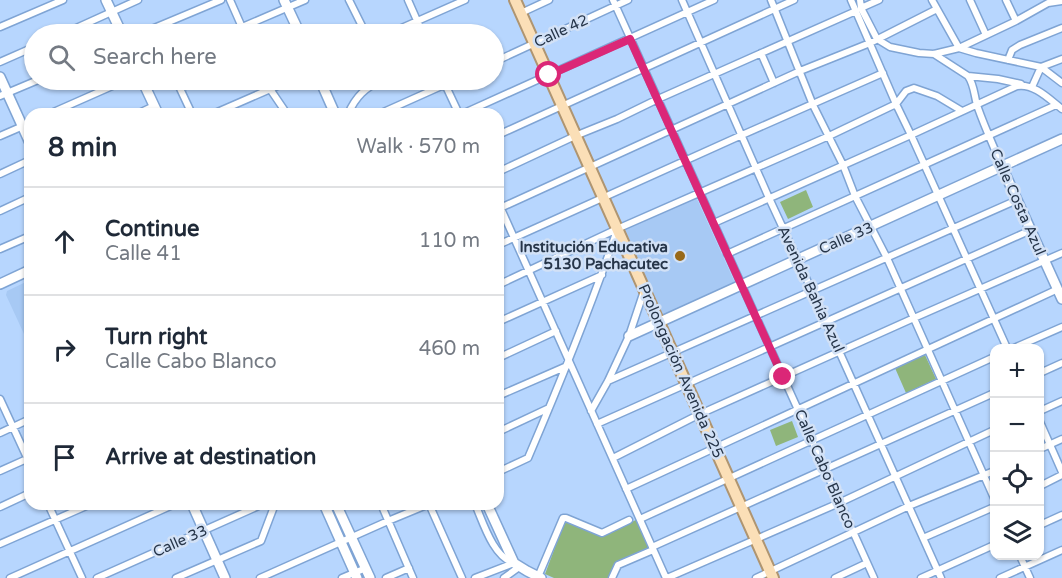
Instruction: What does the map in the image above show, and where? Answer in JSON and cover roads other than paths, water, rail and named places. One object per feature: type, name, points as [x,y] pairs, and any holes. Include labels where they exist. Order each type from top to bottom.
[{"type":"main road","name":"Prolongación Avenida 225","points":[[515,0],[772,575]]},
{"type":"street","points":[[0,27],[63,0]]},
{"type":"street","points":[[106,0],[117,24]]},
{"type":"street","points":[[85,24],[138,0]]},
{"type":"street","points":[[164,24],[220,0]]},
{"type":"street","points":[[230,0],[240,24]]},
{"type":"street","points":[[254,24],[286,4],[305,0]]},
{"type":"street","points":[[350,0],[361,24]]},
{"type":"street","points":[[408,0],[418,24]]},
{"type":"street","points":[[410,24],[465,0]]},
{"type":"street","points":[[521,13],[549,0]]},
{"type":"street","name":"Calle 42","points":[[504,57],[614,3],[628,0]]},
{"type":"street","name":"Avenida Bahía Azul","points":[[682,0],[941,578]]},
{"type":"street","points":[[475,108],[714,0]]},
{"type":"street","points":[[771,0],[813,105],[901,288],[990,489]]},
{"type":"street","points":[[504,132],[794,0]]},
{"type":"street","points":[[851,0],[877,39],[890,46],[934,54],[959,48],[987,35],[1016,21],[1044,2],[1062,1]]},
{"type":"street","points":[[860,0],[859,10],[870,43],[1005,344]]},
{"type":"street","points":[[504,169],[879,0]]},
{"type":"street","points":[[932,0],[959,48],[1041,67],[1062,83]]},
{"type":"street","points":[[970,0],[987,35]]},
{"type":"street","points":[[1006,0],[1016,21]]},
{"type":"street","name":"Calle Cabo Blanco","points":[[614,3],[874,578]]},
{"type":"street","points":[[286,4],[295,24]]},
{"type":"street","points":[[504,204],[590,168],[800,71],[870,43],[937,9]]},
{"type":"street","points":[[1008,60],[1012,50],[1020,45],[1062,28]]},
{"type":"street","points":[[0,62],[24,51]]},
{"type":"street","points":[[761,53],[774,83]]},
{"type":"street","points":[[934,54],[968,76],[998,79],[1032,87],[1059,107]]},
{"type":"street","points":[[1032,87],[1041,67],[1062,59]]},
{"type":"street","points":[[504,242],[883,73]]},
{"type":"street","name":"Calle Costa Azul","points":[[968,76],[972,81],[988,135],[1062,299]]},
{"type":"street","points":[[0,77],[4,94],[24,121]]},
{"type":"street","points":[[714,223],[1024,84]]},
{"type":"street","points":[[4,94],[24,86]]},
{"type":"street","points":[[504,282],[699,192],[829,136],[896,104],[906,91],[914,88],[937,96],[962,111]]},
{"type":"street","points":[[63,108],[103,90]]},
{"type":"street","points":[[147,90],[155,108]]},
{"type":"street","points":[[181,90],[189,108]]},
{"type":"street","points":[[226,108],[268,90]]},
{"type":"street","points":[[271,90],[283,108]]},
{"type":"street","points":[[324,90],[332,108]]},
{"type":"street","points":[[352,108],[364,90]]},
{"type":"street","points":[[391,108],[428,90]]},
{"type":"street","points":[[448,90],[458,108]]},
{"type":"street","points":[[234,108],[235,104]]},
{"type":"street","points":[[727,254],[988,135],[1059,107]]},
{"type":"street","points":[[0,136],[24,125]]},
{"type":"street","name":"Calle 33","points":[[629,336],[1062,139]]},
{"type":"street","points":[[0,174],[24,163]]},
{"type":"street","points":[[0,211],[24,200]]},
{"type":"street","points":[[608,381],[1017,200]]},
{"type":"street","points":[[504,217],[666,578],[756,540],[990,432]]},
{"type":"street","points":[[504,469],[528,458],[568,363],[617,229]]},
{"type":"street","points":[[597,424],[1031,230]]},
{"type":"street","points":[[0,249],[24,239]]},
{"type":"street","points":[[613,458],[700,414],[1062,253]]},
{"type":"street","points":[[0,284],[24,273]]},
{"type":"street","points":[[504,319],[602,275]]},
{"type":"street","points":[[591,411],[629,336],[644,290]]},
{"type":"street","points":[[626,489],[1058,290]]},
{"type":"street","points":[[1023,344],[1062,327]]},
{"type":"street","points":[[504,355],[556,331]]},
{"type":"street","points":[[640,519],[990,359]]},
{"type":"street","points":[[504,393],[568,363]]},
{"type":"street","points":[[1044,371],[1062,363]]},
{"type":"street","points":[[612,578],[618,565],[653,548],[741,506],[990,395]]},
{"type":"street","points":[[0,399],[24,450]]},
{"type":"street","points":[[1044,409],[1062,401]]},
{"type":"street","points":[[504,429],[550,407]]},
{"type":"street","points":[[0,433],[24,422]]},
{"type":"street","points":[[1044,431],[1062,474],[1044,484]]},
{"type":"street","points":[[1044,447],[1062,439]]},
{"type":"street","points":[[0,471],[24,462]]},
{"type":"street","points":[[756,578],[772,575],[909,506],[990,473]]},
{"type":"street","points":[[0,507],[24,496]]},
{"type":"street","points":[[923,538],[990,509]]},
{"type":"street","points":[[51,510],[82,578]]},
{"type":"street","points":[[0,544],[78,510]]},
{"type":"street","points":[[10,578],[162,510]]},
{"type":"street","points":[[195,510],[225,578]]},
{"type":"street","name":"Calle 33","points":[[97,578],[249,510]]},
{"type":"street","points":[[176,578],[261,541],[273,510]]},
{"type":"street","points":[[327,510],[356,575]]},
{"type":"street","points":[[339,510],[370,578]]},
{"type":"street","points":[[383,510],[413,578]]},
{"type":"street","points":[[260,578],[415,510]]},
{"type":"street","points":[[432,510],[462,578]]},
{"type":"street","points":[[478,510],[499,554],[506,561],[540,577],[563,519],[566,518],[602,532],[629,520]]},
{"type":"street","points":[[490,510],[517,565]]},
{"type":"street","points":[[1044,523],[1062,515]]},
{"type":"street","points":[[921,578],[990,547]]},
{"type":"street","points":[[1000,578],[1062,550]]},
{"type":"street","points":[[1022,560],[1030,578]]},
{"type":"street","points":[[835,578],[867,563]]},
{"type":"street","points":[[475,578],[517,565]]},
{"type":"street","points":[[504,578],[517,565]]},
{"type":"street","points":[[342,578],[356,575],[366,568]]},
{"type":"street","points":[[386,578],[409,568]]},
{"type":"place","name":"Institución Educativa 5130 Pachacutec","points":[[680,256]]}]
